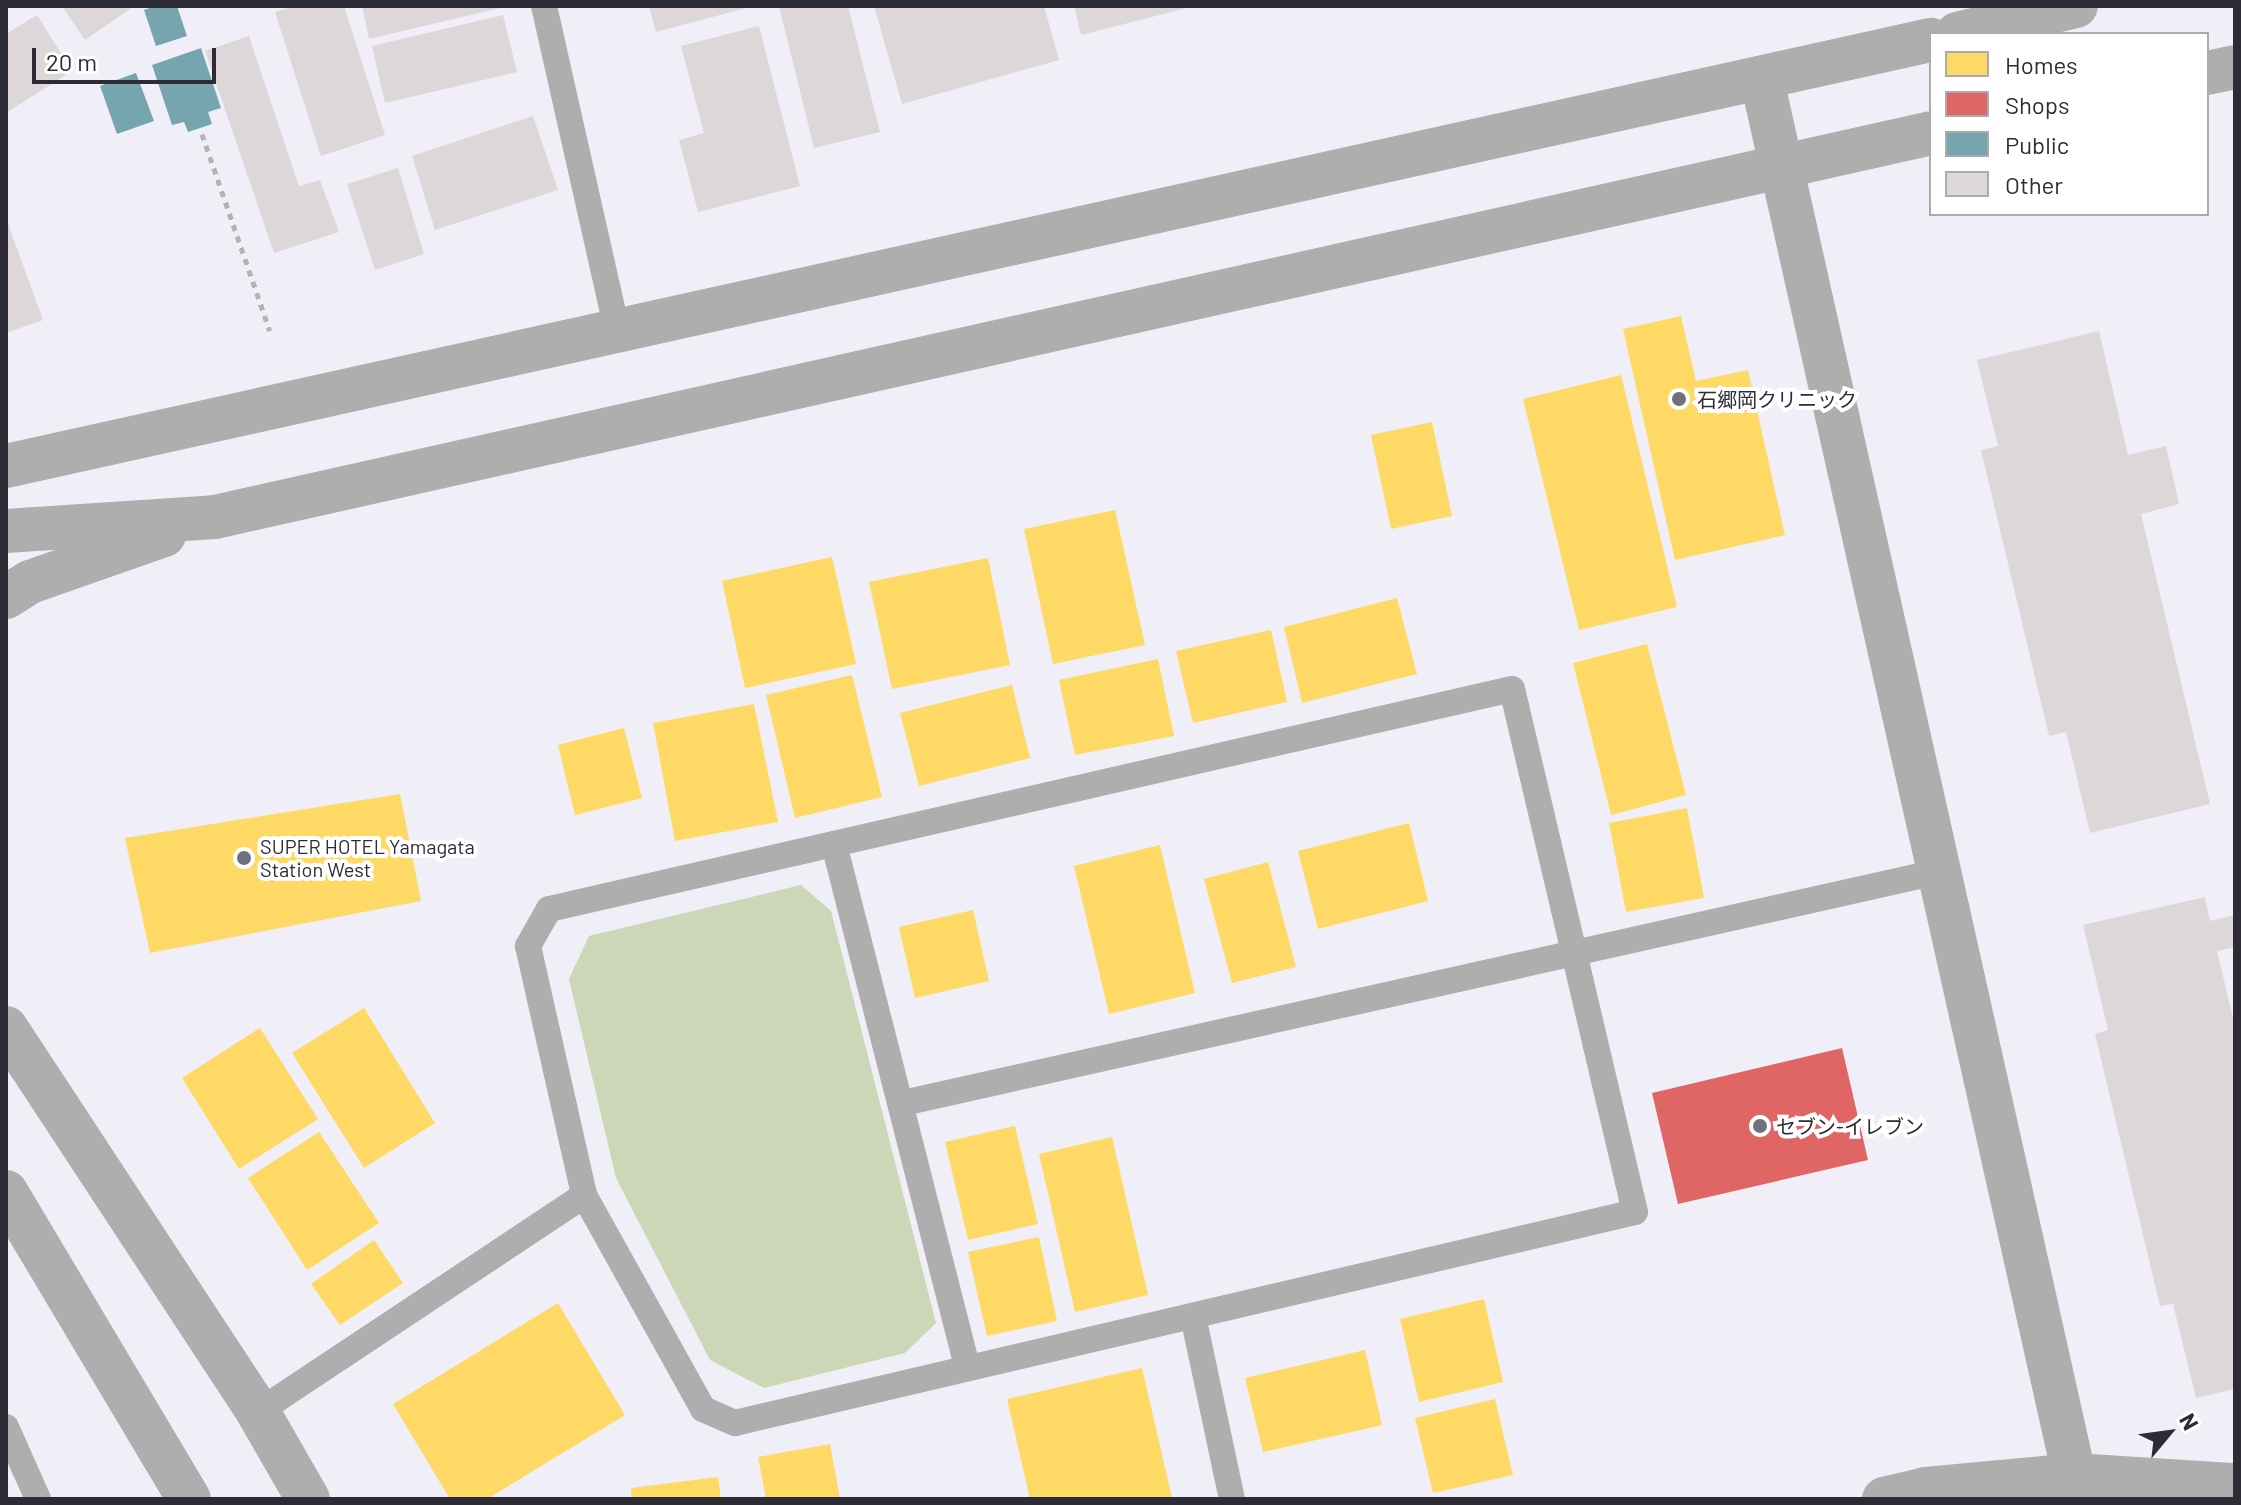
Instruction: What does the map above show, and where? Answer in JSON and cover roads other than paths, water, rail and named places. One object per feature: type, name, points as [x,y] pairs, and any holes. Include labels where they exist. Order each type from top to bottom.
[{"type":"street","points":[[1966,32],[2076,6]]},
{"type":"street","points":[[6,466],[618,334],[1929,40]]},
{"type":"street","points":[[2209,73],[2235,67]]},
{"type":"street","points":[[1762,80],[2074,1475]]},
{"type":"street","points":[[6,597],[30,582],[215,517],[1929,133]]},
{"type":"street","points":[[6,531],[215,517]]},
{"type":"street","points":[[6,1028],[258,1412],[308,1499]]},
{"type":"street","points":[[6,1192],[189,1499]]},
{"type":"street","points":[[1884,1499],[1926,1489],[2074,1475],[2235,1485]]},
{"type":"lane","points":[[544,6],[618,334]]},
{"type":"lane","points":[[1512,689],[1635,1212],[967,1366],[735,1423],[703,1409],[584,1195],[528,946],[549,909],[834,844],[1512,689]]},
{"type":"lane","points":[[834,844],[903,1103],[967,1366]]},
{"type":"lane","points":[[903,1103],[1937,872]]},
{"type":"lane","points":[[258,1412],[584,1195]]},
{"type":"lane","points":[[1193,1316],[1232,1499]]},
{"type":"lane","points":[[6,1427],[38,1499]]},
{"type":"place","name":"石郷岡クリニック","points":[[1679,399]]},
{"type":"place","name":"SUPER HOTEL Yamagata Station West","points":[[244,858]]},
{"type":"place","name":"セブン-イレブン","points":[[1760,1126]]}]
